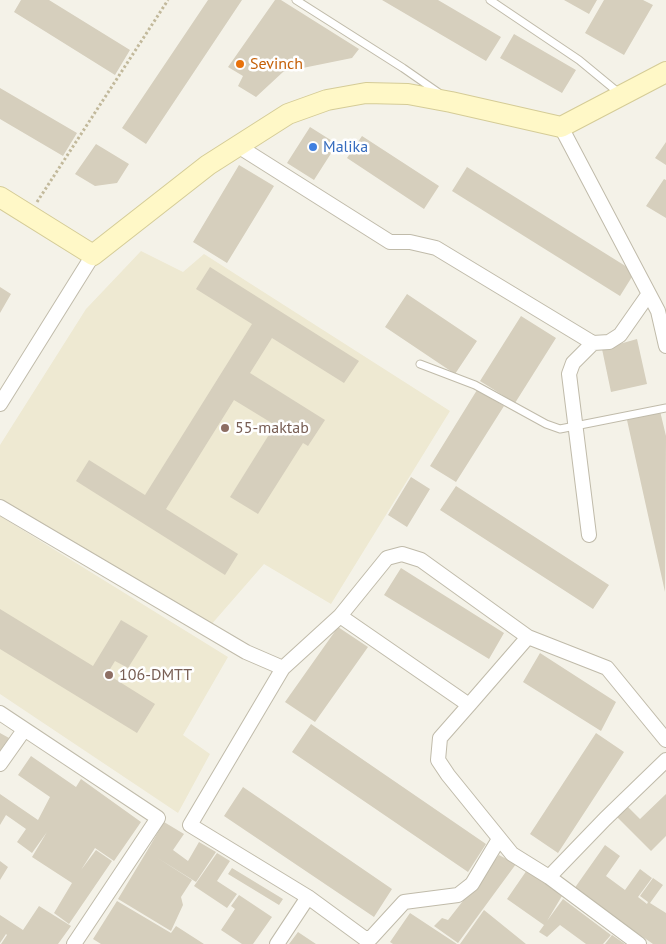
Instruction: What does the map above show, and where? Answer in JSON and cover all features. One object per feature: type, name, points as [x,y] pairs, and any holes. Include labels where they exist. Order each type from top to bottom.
[{"type":"street","points":[[0,404],[93,255],[208,165],[288,114],[327,100],[366,93],[408,94],[561,127],[666,72]]},
{"type":"street","points":[[561,127],[648,295],[662,309],[666,346]]},
{"type":"street","points":[[238,146],[390,242],[410,242],[436,248],[594,342],[609,342],[620,335],[648,295]]},
{"type":"street","points":[[0,197],[93,255]]},
{"type":"street","points":[[590,535],[568,374],[573,363],[594,342]]},
{"type":"street","points":[[0,508],[246,652],[283,668]]},
{"type":"street","points":[[499,839],[472,884],[458,895],[404,902],[372,938],[364,938],[308,897],[190,825],[283,668],[340,616],[387,558],[402,554],[421,560],[528,637],[607,668],[666,740]]},
{"type":"street","points":[[340,616],[469,705]]},
{"type":"street","points":[[528,637],[440,738],[438,760],[448,776],[512,854],[549,877],[639,944]]},
{"type":"street","points":[[0,713],[158,818],[74,944]]},
{"type":"street","points":[[0,764],[24,730]]},
{"type":"street","points":[[549,877],[666,760]]},
{"type":"street","points":[[277,944],[308,897]]},
{"type":"lane","points":[[296,0],[403,68],[451,102]]},
{"type":"lane","points":[[490,0],[579,60],[622,95]]},
{"type":"lane","points":[[420,364],[475,385],[546,424],[560,428],[666,408]]},
{"type":"path","points":[[28,215],[168,0]]},
{"type":"shaded area","name":"55-maktab","points":[[141,251],[183,272],[204,254],[450,411],[331,604],[264,564],[210,626],[0,499],[0,445],[86,309]]},
{"type":"shaded area","name":"106-DMTT","points":[[0,516],[228,657],[183,735],[210,754],[178,813],[0,694]]},
{"type":"building","points":[[21,0],[49,0],[130,50],[115,75],[14,12]]},
{"type":"building","points":[[208,0],[242,0],[146,144],[122,128]]},
{"type":"building","points":[[275,0],[281,0],[359,49],[352,58],[283,72],[256,97],[238,86],[243,76],[228,67]]},
{"type":"building","points":[[382,0],[438,0],[501,37],[486,61]]},
{"type":"building","points":[[564,0],[597,0],[589,14]]},
{"type":"building","points":[[604,0],[643,0],[653,5],[624,55],[585,33]]},
{"type":"building","points":[[514,34],[576,70],[562,93],[500,58]]},
{"type":"building","points":[[0,88],[77,133],[63,156],[0,119]]},
{"type":"building","points":[[310,127],[337,144],[314,180],[287,163]]},
{"type":"building","points":[[362,136],[439,186],[424,209],[347,158]]},
{"type":"building","points":[[666,142],[666,165],[655,158]]},
{"type":"building","points":[[96,144],[129,164],[117,183],[95,186],[75,174]]},
{"type":"building","points":[[239,165],[274,186],[227,263],[193,242]]},
{"type":"building","points":[[467,167],[635,272],[620,296],[452,191]]},
{"type":"building","points":[[664,179],[666,180],[666,218],[646,206]]},
{"type":"building","points":[[210,267],[359,361],[344,383],[272,338],[250,373],[325,420],[308,446],[303,443],[258,514],[230,497],[275,425],[234,400],[166,509],[238,554],[225,575],[76,481],[89,460],[145,495],[252,324],[196,289]]},
{"type":"building","points":[[0,287],[11,294],[0,313]]},
{"type":"building","points":[[407,294],[477,341],[455,374],[385,327]]},
{"type":"building","points":[[521,316],[556,338],[515,403],[480,381]]},
{"type":"building","points":[[637,339],[647,384],[611,392],[602,349]]},
{"type":"building","points":[[477,390],[504,406],[456,482],[430,466]]},
{"type":"building","points":[[660,411],[666,436],[665,592],[627,420]]},
{"type":"building","points":[[411,477],[430,489],[407,527],[388,515]]},
{"type":"building","points":[[456,486],[609,585],[593,609],[440,510]]},
{"type":"building","points":[[401,568],[504,633],[489,659],[384,595]]},
{"type":"building","points":[[0,609],[93,666],[121,620],[148,636],[128,668],[115,661],[107,674],[155,704],[137,733],[0,649]]},
{"type":"building","points":[[338,627],[368,647],[315,722],[285,702]]},
{"type":"building","points":[[540,653],[616,702],[601,731],[523,682]]},
{"type":"building","points":[[311,724],[486,844],[468,872],[292,752]]},
{"type":"building","points":[[0,733],[9,738],[0,751]]},
{"type":"building","points":[[596,733],[624,752],[558,853],[530,834]]},
{"type":"building","points":[[31,756],[76,787],[81,779],[141,822],[114,861],[95,848],[81,870],[96,850],[112,861],[69,924],[54,913],[72,883],[32,857],[47,832],[32,853],[17,842],[26,829],[6,815],[0,825],[0,794],[38,820],[50,797],[18,775]]},
{"type":"building","points":[[243,787],[392,889],[374,917],[224,816]]},
{"type":"building","points":[[666,794],[666,836],[651,851],[615,815],[625,804],[640,819]]},
{"type":"building","points":[[164,822],[184,834],[173,850],[188,861],[199,842],[216,852],[196,882],[156,857],[192,880],[181,897],[183,905],[171,931],[118,899]]},
{"type":"building","points":[[605,845],[620,856],[606,876],[625,890],[640,869],[652,878],[638,897],[647,904],[648,902],[640,896],[653,878],[663,885],[650,903],[666,913],[666,944],[653,944],[574,889]]},
{"type":"building","points":[[217,853],[230,861],[217,881],[237,894],[227,908],[194,886]]},
{"type":"building","points":[[499,855],[516,864],[458,943],[434,926],[442,918],[448,920]]},
{"type":"building","points":[[0,861],[8,867],[0,880]]},
{"type":"building","points":[[232,868],[283,899],[279,905],[228,874]]},
{"type":"building","points":[[527,870],[562,896],[547,921],[563,899],[611,935],[603,944],[586,944],[560,925],[547,937],[539,932],[544,925],[507,899]]},
{"type":"building","points":[[239,895],[272,917],[253,944],[242,944],[221,930],[235,909],[231,906]]},
{"type":"building","points":[[117,901],[171,933],[176,926],[204,944],[101,944],[93,939]]},
{"type":"building","points":[[39,906],[71,926],[58,944],[1,944],[6,934],[0,943],[0,915],[23,930]]},
{"type":"building","points":[[484,910],[526,944],[460,944]]},
{"type":"building","points":[[410,913],[457,944],[393,944],[390,942]]},
{"type":"building","points":[[298,932],[316,944],[289,944]]},
{"type":"building","points":[[612,935],[625,944],[605,944]]},
{"type":"place","name":"Sevinch","points":[[240,64]]},
{"type":"place","name":"Malika","points":[[313,147]]},
{"type":"place","name":"55-maktab","points":[[225,428]]},
{"type":"place","name":"106-DMTT","points":[[109,675]]}]
